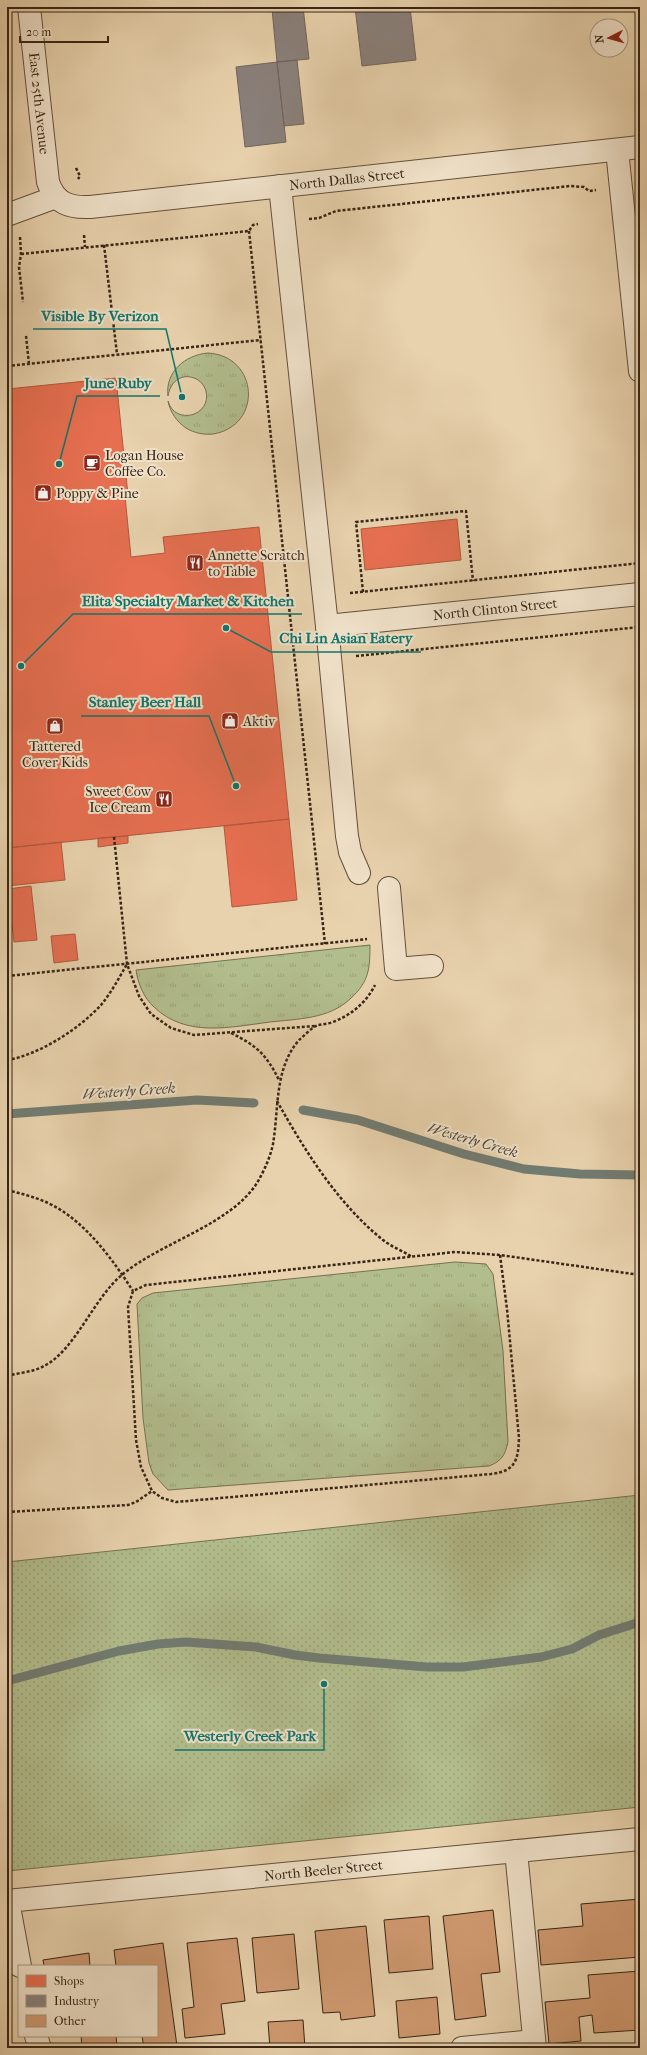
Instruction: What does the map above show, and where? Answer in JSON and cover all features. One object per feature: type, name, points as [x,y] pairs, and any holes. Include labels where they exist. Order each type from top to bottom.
[{"type":"street","name":"East 25th Avenue","points":[[29,7],[45,169],[49,186],[56,198]]},
{"type":"street","name":"North Dallas Street","points":[[56,198],[66,206],[85,208],[640,147]]},
{"type":"street","points":[[617,150],[640,371]]},
{"type":"street","points":[[280,186],[324,596],[347,836],[350,852],[359,873]]},
{"type":"street","points":[[7,215],[56,198]]},
{"type":"street","name":"North Clinton Street","points":[[327,626],[640,594]]},
{"type":"street","points":[[389,888],[396,969],[432,966]]},
{"type":"street","name":"North Beeler Street","points":[[7,1901],[640,1839]]},
{"type":"street","points":[[462,2048],[535,2044],[516,1851]]},
{"type":"street","points":[[7,1901],[20,1965]]},
{"type":"street","points":[[36,2037],[40,2048]]},
{"type":"path","points":[[76,168],[80,176],[78,178]]},
{"type":"path","points":[[325,944],[249,231],[253,225],[319,218],[336,211],[554,188],[578,186],[589,191],[621,187]]},
{"type":"path","points":[[22,254],[249,231]]},
{"type":"path","points":[[84,235],[85,247]]},
{"type":"path","points":[[20,236],[22,254],[19,266],[23,302]]},
{"type":"path","points":[[104,245],[117,354]]},
{"type":"path","points":[[26,336],[29,364]]},
{"type":"path","points":[[7,366],[261,340]]},
{"type":"path","points":[[363,592],[356,522],[466,511],[472,581]]},
{"type":"path","points":[[289,599],[640,563]]},
{"type":"path","points":[[296,662],[640,627]]},
{"type":"path","points":[[114,837],[128,964],[139,996],[151,1014],[162,1023],[181,1032],[194,1035],[316,1026],[331,1023],[359,1006],[367,998],[378,979]]},
{"type":"path","points":[[7,976],[368,939]]},
{"type":"path","points":[[7,1060],[17,1058],[43,1047],[83,1020],[100,1005],[128,964]]},
{"type":"path","points":[[7,1376],[42,1367],[53,1360],[65,1348],[109,1287],[122,1274],[142,1260],[219,1217],[246,1197],[256,1183],[269,1158],[273,1144],[280,1080],[292,1051],[300,1040],[316,1026]]},
{"type":"path","points":[[231,1033],[259,1049],[268,1058],[280,1080]]},
{"type":"path","points":[[277,1101],[294,1132],[334,1190],[368,1227],[384,1241],[413,1257]]},
{"type":"path","points":[[7,1190],[38,1199],[55,1207],[86,1230],[122,1274],[133,1291]]},
{"type":"path","points":[[500,1255],[508,1316],[519,1438],[517,1459],[508,1470],[491,1474],[176,1502],[162,1498],[152,1491],[141,1467],[136,1440],[128,1307],[133,1291],[146,1285],[455,1252],[500,1255],[640,1275]]},
{"type":"path","points":[[7,1512],[128,1505],[136,1502],[152,1491]]},
{"type":"green space","points":[[208,353],[225,357],[237,366],[245,378],[248,392],[247,406],[240,418],[229,428],[213,434],[203,434],[189,430],[183,426],[172,413],[168,401],[172,409],[178,414],[192,415],[198,412],[204,407],[206,400],[206,391],[202,383],[189,377],[180,378],[173,383],[168,396],[168,387],[173,372],[178,366],[192,357]]},
{"type":"green space","points":[[370,945],[370,961],[365,981],[356,993],[342,1006],[323,1014],[302,1019],[225,1028],[194,1027],[167,1017],[154,1007],[144,995],[136,970]]},
{"type":"green space","points":[[7,1009],[12,1052],[7,1053]]},
{"type":"green space","points":[[455,1262],[486,1264],[493,1274],[503,1351],[508,1442],[506,1451],[500,1460],[489,1466],[168,1490],[153,1474],[149,1463],[143,1418],[137,1304],[142,1298],[153,1293]]},
{"type":"green space","points":[[640,1495],[640,1807],[7,1871],[7,1562]]},
{"type":"building: Shops","points":[[116,378],[128,495],[125,496],[131,557],[165,553],[163,537],[259,527],[289,819],[7,848],[7,389]]},
{"type":"building: Shops","points":[[457,519],[461,560],[365,570],[361,529]]},
{"type":"building: Shops","points":[[289,819],[297,900],[232,907],[224,826]]},
{"type":"building: Shops","points":[[128,836],[128,843],[98,847],[98,838]]},
{"type":"building: Shops","points":[[61,842],[65,880],[7,886],[7,848]]},
{"type":"building: Shops","points":[[31,886],[37,940],[14,942],[8,889]]},
{"type":"building: Shops","points":[[75,934],[78,960],[54,963],[51,936]]},
{"type":"building: Industry","points":[[303,7],[309,59],[277,62],[272,9]]},
{"type":"building: Industry","points":[[355,7],[410,7],[416,60],[362,66]]},
{"type":"building: Industry","points":[[297,60],[304,124],[284,126],[277,62]]},
{"type":"building: Industry","points":[[277,62],[286,142],[245,147],[236,67]]},
{"type":"building: Other","points":[[640,1899],[640,1957],[541,1965],[538,1930],[583,1926],[581,1904]]},
{"type":"building: Other","points":[[493,1910],[500,1972],[481,1974],[486,2016],[455,2020],[443,1916]]},
{"type":"building: Other","points":[[429,1916],[433,1969],[389,1973],[384,1920]]},
{"type":"building: Other","points":[[366,1926],[375,2016],[341,2020],[340,2012],[323,2013],[315,1931]]},
{"type":"building: Other","points":[[294,1934],[299,1989],[257,1993],[252,1938]]},
{"type":"building: Other","points":[[237,1938],[245,2001],[221,2004],[225,2034],[185,2038],[182,2009],[194,2007],[187,1943]]},
{"type":"building: Other","points":[[163,1943],[177,2046],[144,2048],[142,2037],[158,2037],[158,1965],[116,1965],[114,1950]]},
{"type":"building: Other","points":[[89,1953],[90,1965],[44,1965],[43,1960]]},
{"type":"building: Other","points":[[640,1971],[640,2030],[594,2033],[592,2015],[579,2017],[581,2041],[549,2044],[545,2002],[590,1998],[588,1975]]},
{"type":"building: Other","points":[[437,1997],[440,2034],[399,2038],[396,2001]]},
{"type":"building: Other","points":[[303,2020],[305,2048],[270,2048],[268,2022]]},
{"type":"building: Other","points":[[81,2037],[116,2037],[117,2046],[82,2048]]},
{"type":"waterway","name":"Westerly Creek","points":[[7,1114],[197,1100],[254,1103]]},
{"type":"waterway","name":"Westerly Creek","points":[[303,1110],[358,1120],[464,1154],[524,1169],[580,1174],[640,1175]]},
{"type":"waterway","points":[[7,1681],[119,1651],[158,1644],[186,1642],[256,1647],[319,1658],[427,1667],[463,1667],[541,1657],[572,1649],[599,1635],[640,1622]]},
{"type":"place","name":"Visible By Verizon","points":[[182,397]]},
{"type":"place","name":"Logan House Coffee Co.","points":[[92,463]]},
{"type":"place","name":"June Ruby","points":[[59,464]]},
{"type":"place","name":"Poppy & Pine","points":[[43,493]]},
{"type":"place","name":"Annette Scratch to Table","points":[[195,563]]},
{"type":"place","name":"Chi Lin Asian Eatery","points":[[226,628]]},
{"type":"place","name":"Elita Specialty Market & Kitchen","points":[[21,666]]},
{"type":"place","name":"Aktiv","points":[[230,721]]},
{"type":"place","name":"Tattered Cover Kids","points":[[55,726]]},
{"type":"place","name":"Stanley Beer Hall","points":[[236,786]]},
{"type":"place","name":"Sweet Cow Ice Cream","points":[[164,799]]},
{"type":"place","name":"Westerly Creek Park","points":[[324,1684]]}]
